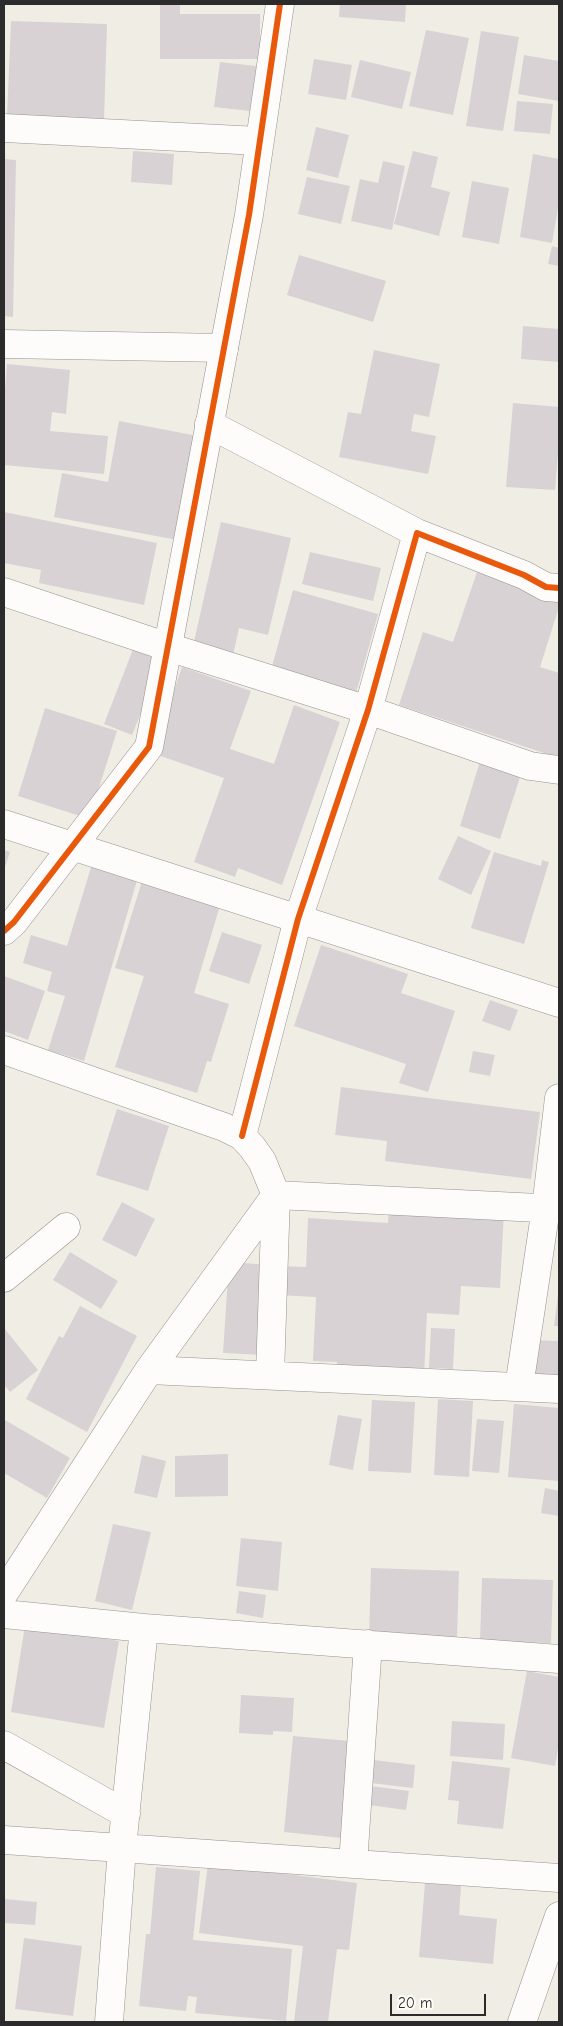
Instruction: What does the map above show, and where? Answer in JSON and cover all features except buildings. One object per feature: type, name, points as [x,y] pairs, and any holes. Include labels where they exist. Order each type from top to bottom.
[{"type":"street","points":[[4,931],[14,922],[149,748],[249,215],[280,4]]},
{"type":"street","points":[[4,128],[260,141]]},
{"type":"street","points":[[4,344],[224,348]]},
{"type":"street","points":[[209,424],[417,533],[524,575],[546,587],[559,588]]},
{"type":"street","points":[[242,1136],[298,919],[368,710],[417,533]]},
{"type":"street","points":[[4,592],[168,647],[368,710],[530,766],[559,770]]},
{"type":"street","points":[[4,824],[559,1003]]},
{"type":"street","points":[[4,1050],[224,1127],[242,1136],[252,1147],[262,1161],[276,1195],[270,1375]]},
{"type":"street","points":[[519,1387],[553,1209],[559,1098]]},
{"type":"street","points":[[276,1195],[553,1209]]},
{"type":"street","points":[[4,1593],[149,1370],[276,1195]]},
{"type":"street","points":[[4,1278],[66,1227]]},
{"type":"street","points":[[149,1370],[559,1389]]},
{"type":"street","points":[[4,1614],[144,1628],[559,1659]]},
{"type":"street","points":[[109,2022],[122,1848],[144,1628]]},
{"type":"street","points":[[353,1864],[368,1644]]},
{"type":"street","points":[[4,1745],[126,1814]]},
{"type":"street","points":[[4,1840],[559,1878]]},
{"type":"street","points":[[522,2022],[559,1916]]},
{"type":"cycle path","points":[[4,931],[14,922],[149,747],[249,215],[280,4]]},
{"type":"cycle path","points":[[242,1136],[298,919],[368,710],[417,533],[524,575],[546,587],[559,588]]}]
